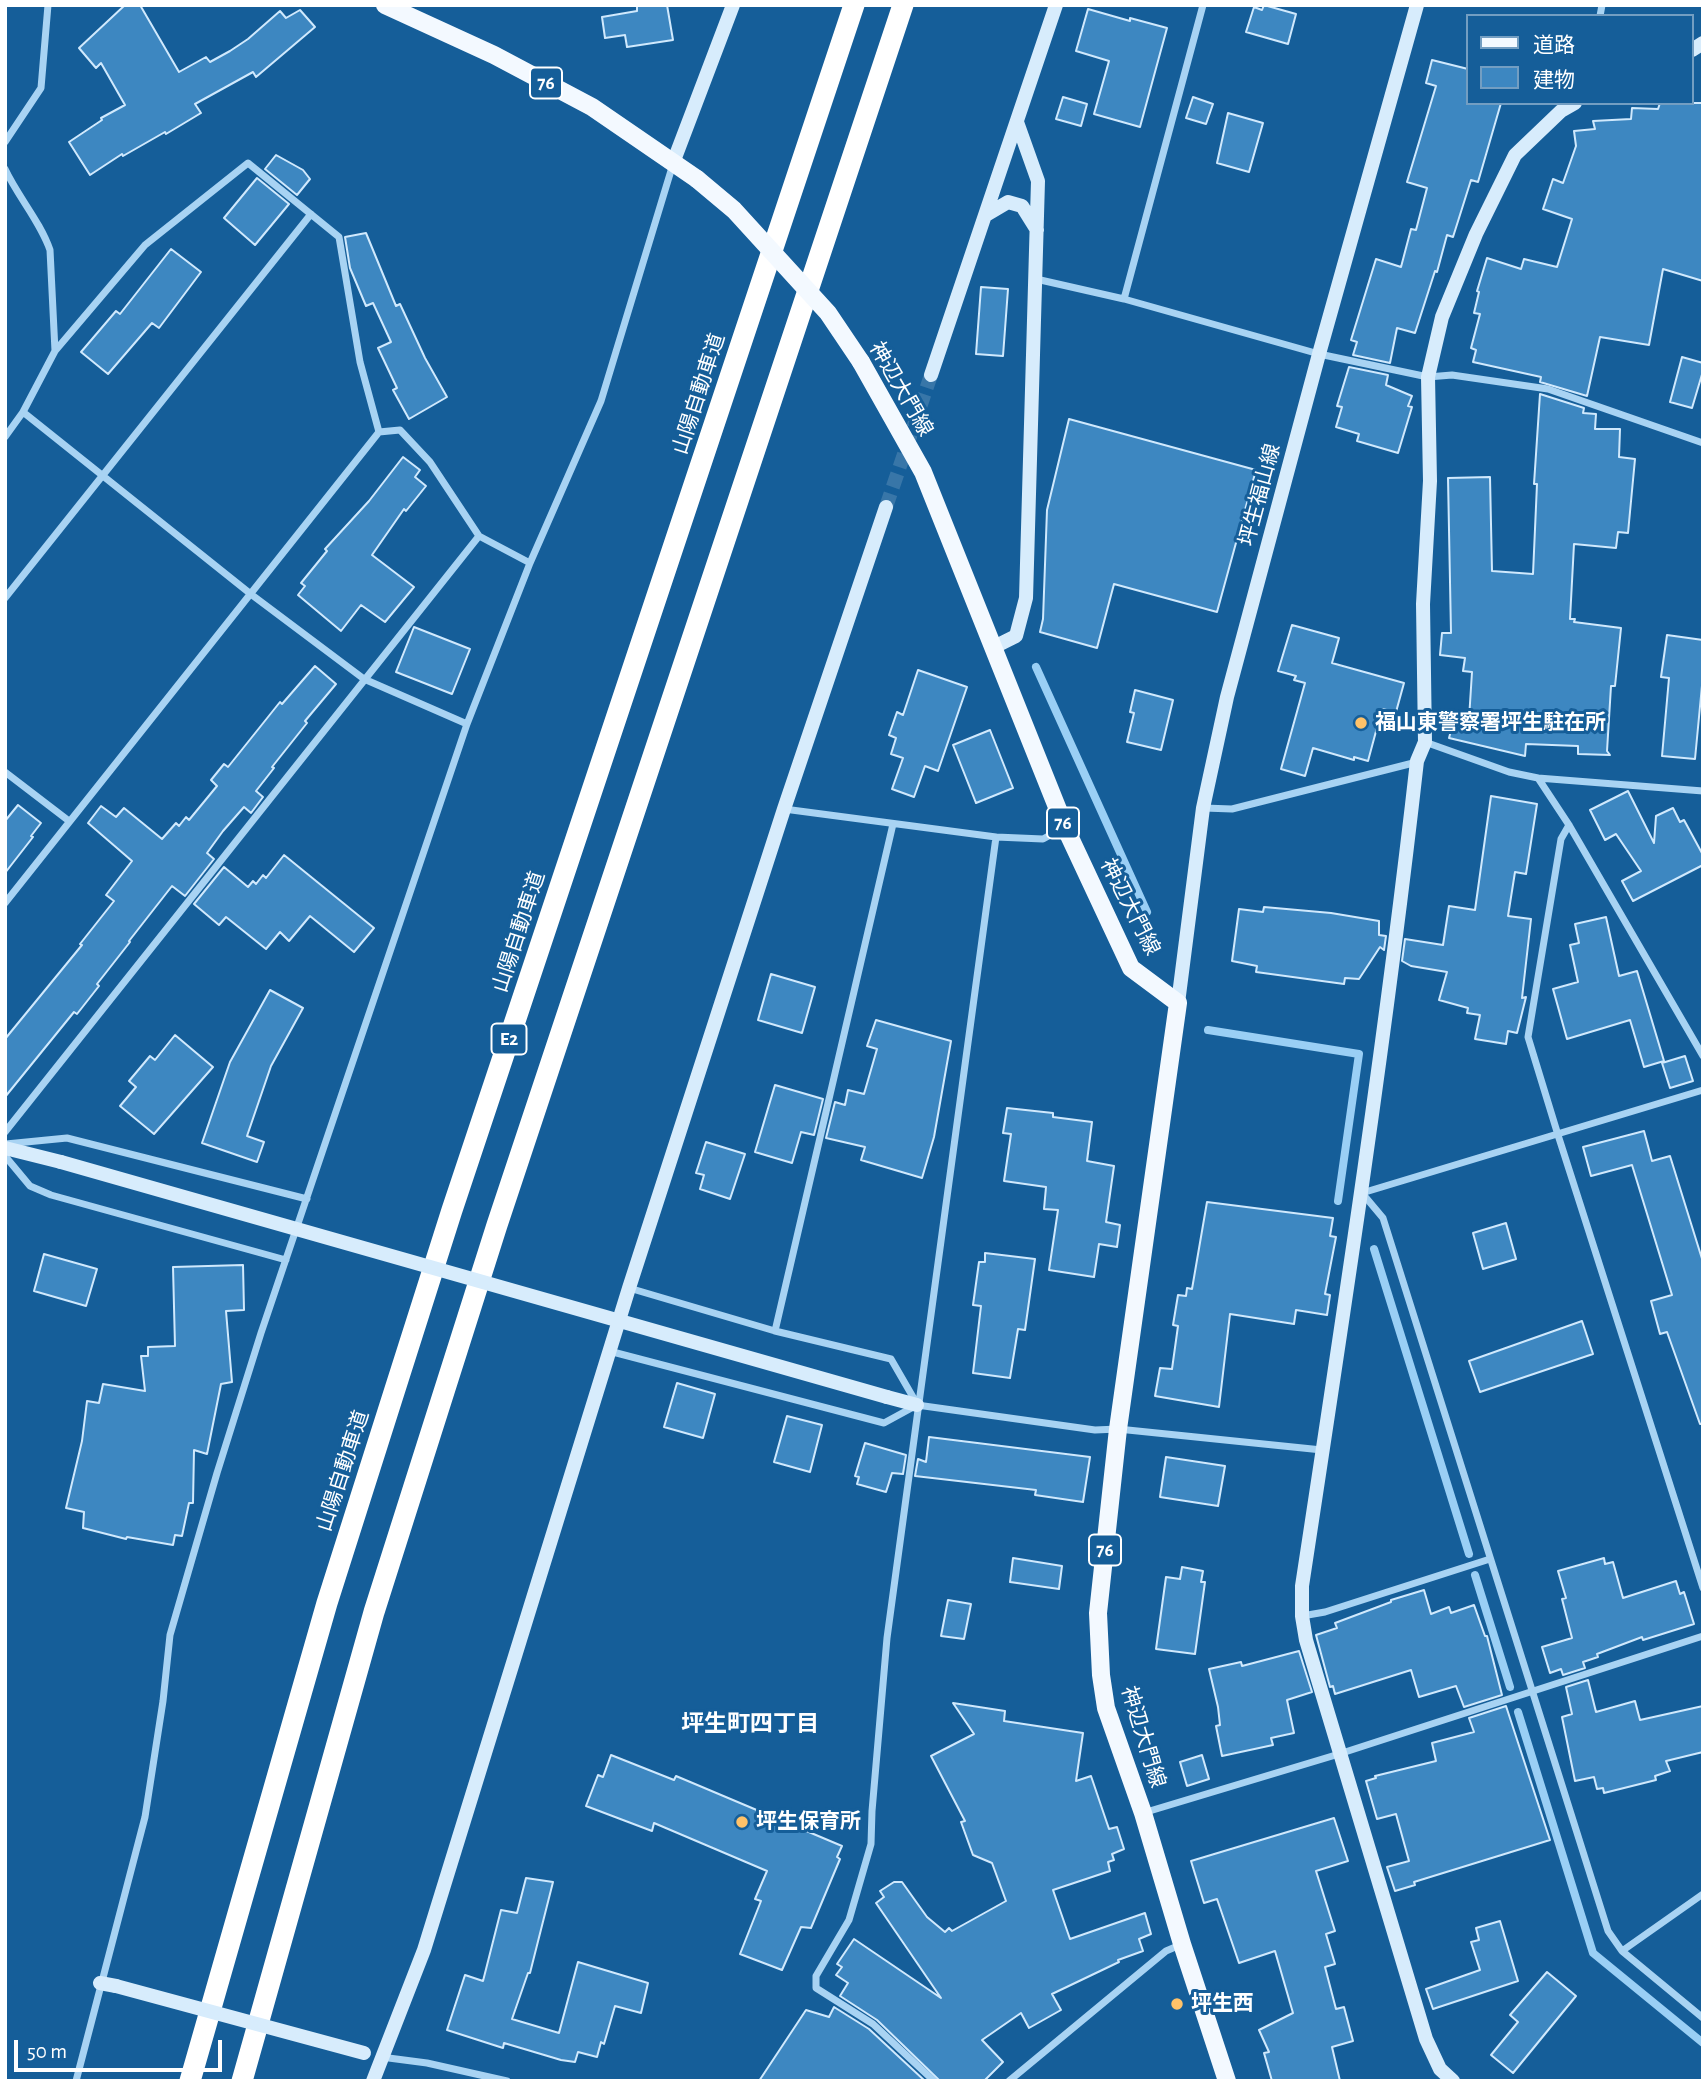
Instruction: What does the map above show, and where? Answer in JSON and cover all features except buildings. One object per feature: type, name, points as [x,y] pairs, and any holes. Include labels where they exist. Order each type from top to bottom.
[{"type":"highway","name":"山陽自動車道","points":[[190,2081],[327,1603],[406,1354],[854,5]]},
{"type":"highway","name":"E2","points":[[242,2081],[374,1612],[492,1238],[903,5]]},
{"type":"main road","name":"神辺大門線","points":[[385,5],[494,55],[592,107],[697,179],[734,211],[828,313],[861,362],[922,472],[1065,827],[1131,968],[1178,1003],[1118,1429],[1098,1613],[1101,1675],[1107,1708],[1143,1813],[1227,2081]]},
{"type":"street","points":[[5,142],[41,88],[48,5]]},
{"type":"street","points":[[76,2081],[145,1817],[170,1635],[217,1473],[467,724],[530,563],[601,401],[673,163],[733,5]]},
{"type":"street","points":[[931,375],[1056,5]]},
{"type":"street","points":[[1124,299],[1203,5]]},
{"type":"street","name":"坪生福山線","points":[[1178,1003],[1203,808],[1227,697],[1417,5]]},
{"type":"street","points":[[1453,2081],[1440,2069],[1426,2039],[1339,1754],[1306,1640],[1301,1616],[1302,1586],[1362,1194],[1402,899],[1417,761],[1424,742],[1423,604],[1430,481],[1429,377],[1442,317],[1476,234],[1515,155],[1561,111],[1572,105]]},
{"type":"street","points":[[994,647],[1016,636],[1026,598],[1038,181],[1017,122]]},
{"type":"street","points":[[5,437],[23,412],[55,351],[145,245],[248,163],[339,237],[360,362],[379,432]]},
{"type":"street","points":[[5,169],[16,192],[46,238],[50,250],[55,351]]},
{"type":"street","points":[[986,215],[1008,202],[1021,206],[1038,231]]},
{"type":"street","points":[[5,598],[311,214]]},
{"type":"street","points":[[1036,279],[1124,299],[1319,354],[1429,377],[1452,375],[1548,389],[1703,443]]},
{"type":"street","points":[[23,412],[252,595],[365,679],[467,724]]},
{"type":"street","points":[[5,902],[252,595],[379,432],[400,430],[430,462],[479,536],[530,563]]},
{"type":"street","points":[[373,2081],[424,1950],[629,1288],[783,809],[886,507]]},
{"type":"street","points":[[5,1132],[479,536]]},
{"type":"street","points":[[1424,742],[1508,772],[1538,778],[1703,791]]},
{"type":"street","points":[[1203,808],[1232,809],[1417,761]]},
{"type":"street","points":[[5,772],[69,821]]},
{"type":"street","points":[[1538,778],[1569,825],[1703,1056]]},
{"type":"street","points":[[783,809],[996,837],[1043,839],[1065,827]]},
{"type":"street","points":[[775,1331],[893,824]]},
{"type":"street","points":[[1569,825],[1560,839],[1528,1037],[1703,1588]]},
{"type":"street","points":[[934,2081],[873,2024],[816,1988],[816,1976],[849,1920],[872,1844],[872,1811],[887,1638],[996,837]]},
{"type":"street","points":[[1362,1194],[1703,1090]]},
{"type":"street","points":[[5,1146],[67,1138],[307,1199]]},
{"type":"street","points":[[5,1146],[918,1405],[1095,1430],[1118,1429],[1323,1450]]},
{"type":"street","points":[[5,1156],[30,1186],[51,1195],[286,1260]]},
{"type":"street","points":[[1362,1194],[1383,1218],[1608,1931],[1622,1951],[1703,2018]]},
{"type":"street","points":[[629,1288],[775,1331],[891,1359],[918,1405]]},
{"type":"street","points":[[609,1351],[884,1423],[918,1405]]},
{"type":"street","points":[[1301,1616],[1325,1612],[1490,1559]]},
{"type":"street","points":[[1143,1813],[1339,1754],[1703,1636]]},
{"type":"street","points":[[1622,1951],[1703,1894]]},
{"type":"street","points":[[1009,2081],[1166,1951],[1182,1944]]},
{"type":"street","points":[[100,1983],[364,2053],[427,2063],[507,2081]]},
{"type":"waterway","points":[[1036,667],[1147,912]]},
{"type":"waterway","points":[[1208,1030],[1359,1054],[1338,1201]]},
{"type":"waterway","points":[[1374,1249],[1469,1554]]},
{"type":"waterway","points":[[1475,1575],[1510,1687]]},
{"type":"waterway","points":[[1518,1712],[1593,1953],[1703,2043]]},
{"type":"tunnel","points":[[886,507],[931,375]]},
{"type":"place","name":"福山東警察署坪生駐在所","points":[[1361,723]]},
{"type":"place","name":"坪生保育所","points":[[742,1822]]},
{"type":"place","name":"坪生西","points":[[1177,2004]]},
{"type":"district","name":"坪生町四丁目","points":[[750,1724]]}]
